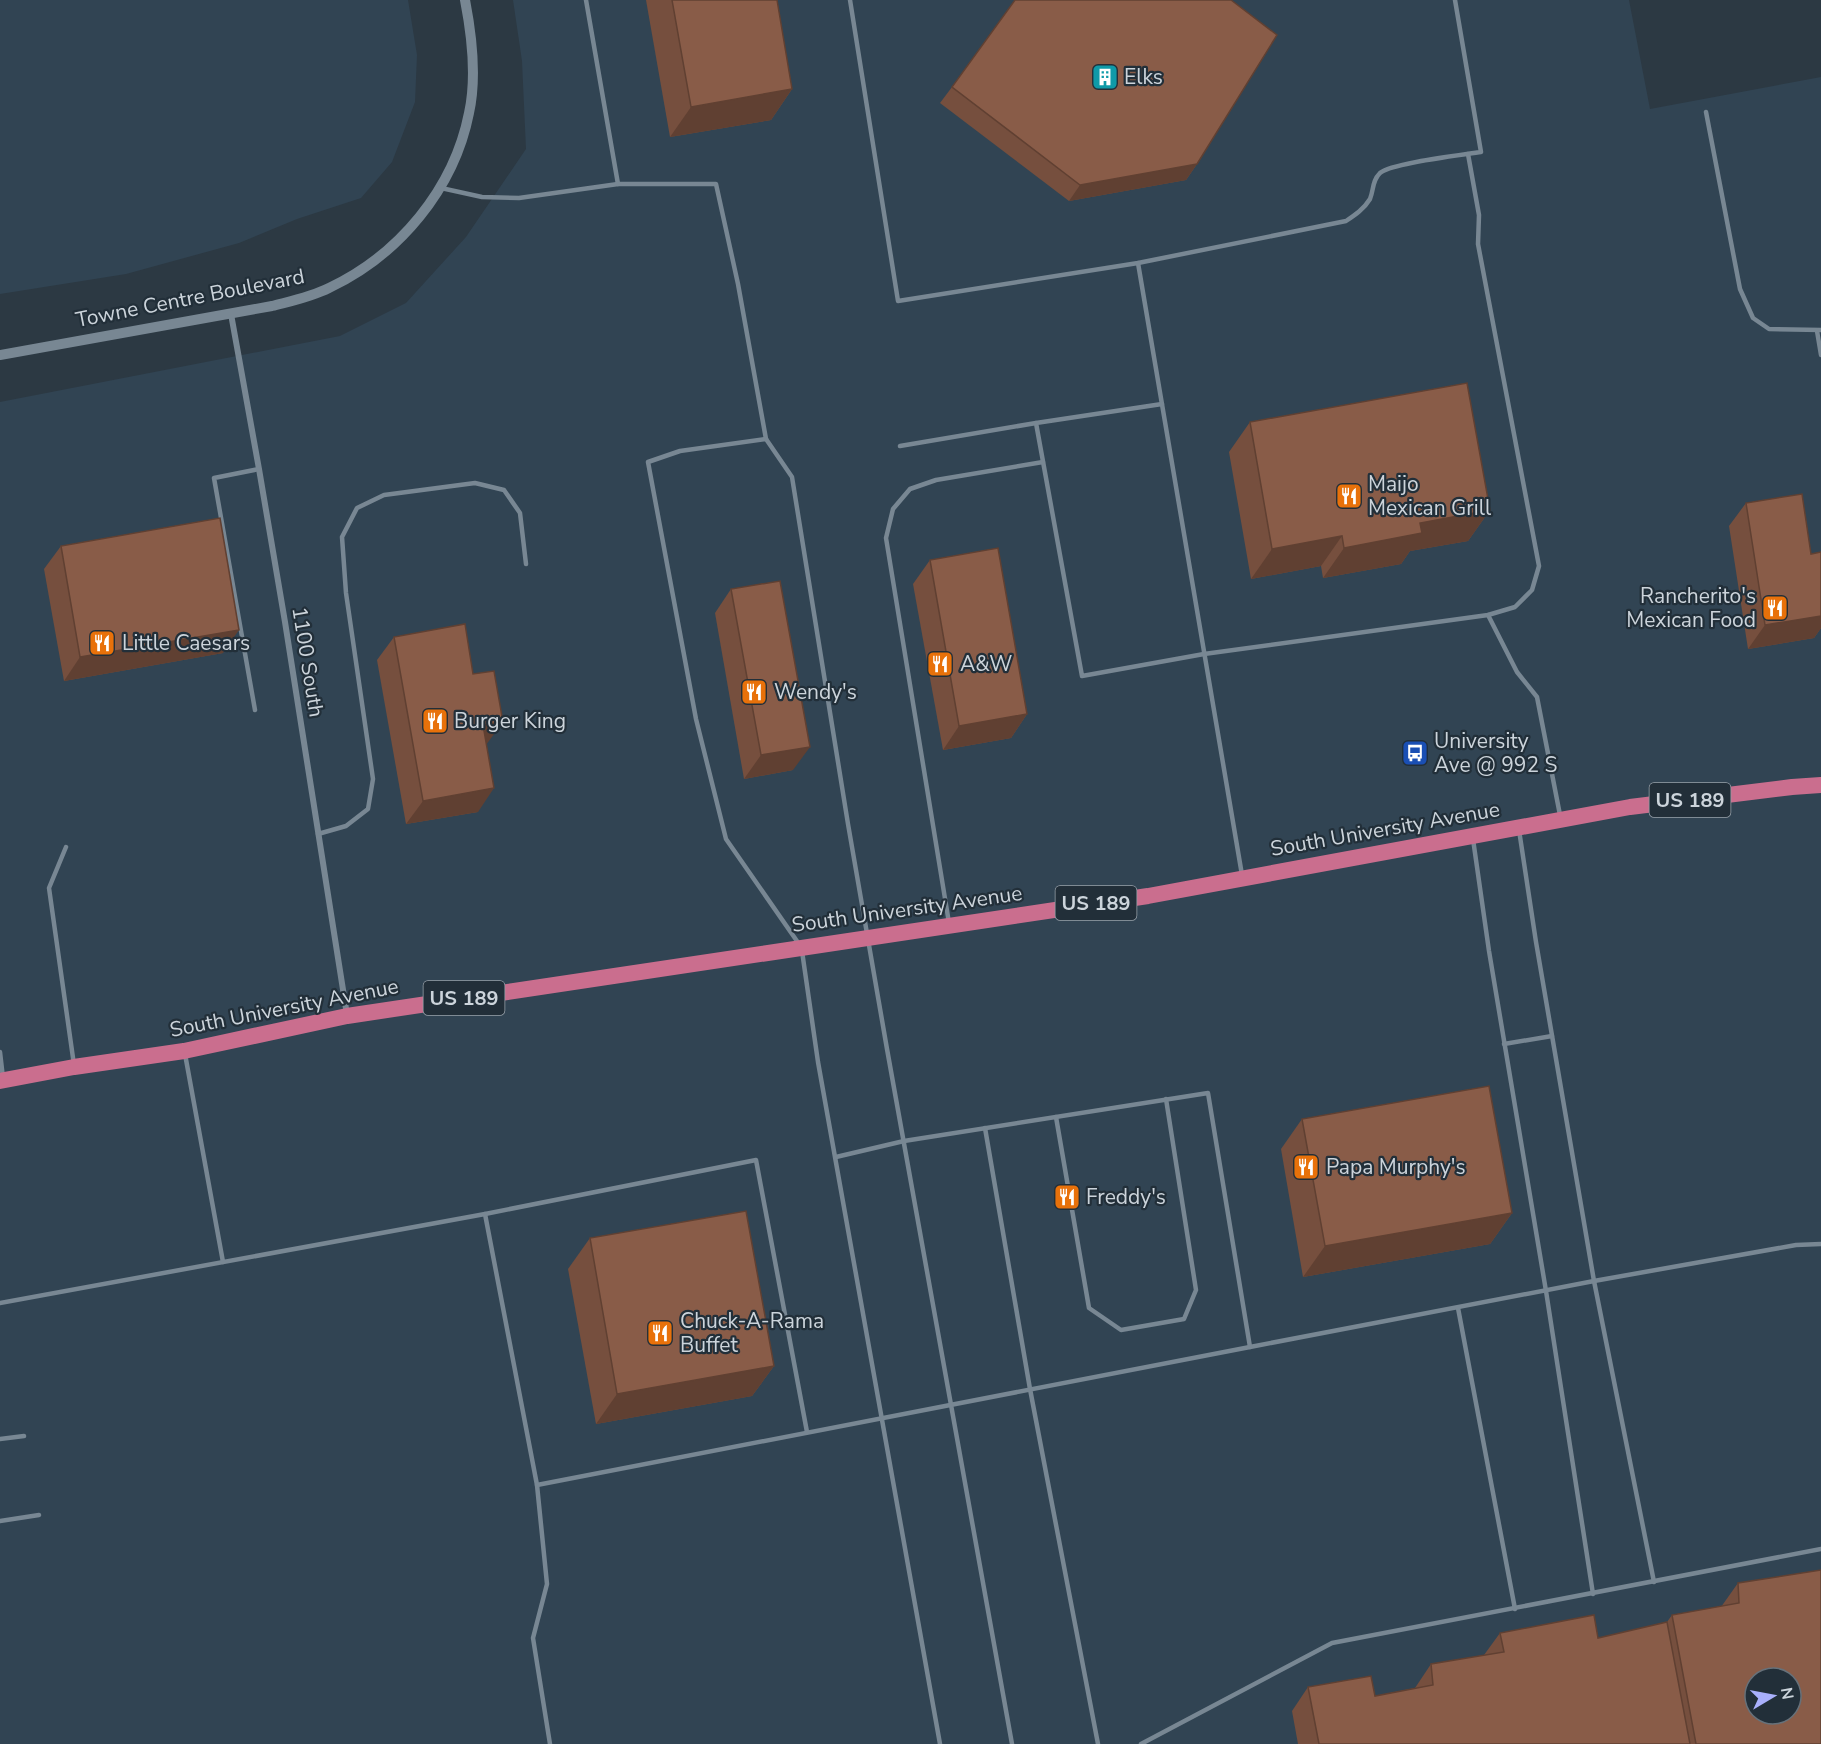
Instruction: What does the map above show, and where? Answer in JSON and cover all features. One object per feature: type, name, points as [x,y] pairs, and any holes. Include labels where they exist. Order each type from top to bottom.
[{"type":"highway","name":"South University Avenue","points":[[2,1081],[74,1067],[184,1051],[347,1016],[1148,896],[1630,807],[1821,785]]},
{"type":"street","name":"Towne Centre Boulevard","points":[[0,355],[231,314],[304,297],[328,288],[377,260],[410,229],[441,188],[458,153],[470,113],[473,80],[472,44],[465,0]]},
{"type":"street","name":"1100 South","points":[[231,314],[259,469],[347,1016]]},
{"type":"lane","points":[[586,0],[618,184]]},
{"type":"lane","points":[[850,0],[898,301],[1138,263],[1346,221],[1360,212],[1370,198],[1374,181],[1382,171],[1398,166],[1481,152],[1455,0]]},
{"type":"lane","points":[[1706,112],[1740,289],[1753,318],[1769,329],[1819,331],[1821,356]]},
{"type":"lane","points":[[1036,423],[1082,676],[1204,654],[1488,615],[1515,607],[1532,590],[1539,566],[1478,244],[1479,215],[1468,154]]},
{"type":"lane","points":[[441,188],[482,197],[519,198],[618,184],[716,184],[738,284],[766,439],[792,477],[848,824],[903,1141],[1012,1744]]},
{"type":"lane","points":[[1138,263],[1242,878]]},
{"type":"lane","points":[[900,446],[1162,404]]},
{"type":"lane","points":[[766,439],[680,451],[648,462],[696,719],[726,838],[801,947],[818,1062],[940,1744]]},
{"type":"lane","points":[[950,925],[886,538],[893,509],[910,489],[936,480],[1043,462]]},
{"type":"lane","points":[[255,710],[214,478],[259,469]]},
{"type":"lane","points":[[318,834],[346,826],[368,809],[373,779],[346,593],[342,537],[357,508],[384,495],[475,483],[504,490],[520,513],[526,564]]},
{"type":"lane","points":[[1488,615],[1517,672],[1537,697],[1561,820]]},
{"type":"lane","points":[[1519,828],[1536,942],[1594,1281],[1654,1582]]},
{"type":"lane","points":[[1473,836],[1504,1044],[1593,1594]]},
{"type":"lane","points":[[66,847],[49,888],[74,1067]]},
{"type":"lane","points":[[1504,1044],[1552,1036]]},
{"type":"lane","points":[[184,1051],[223,1262]]},
{"type":"lane","points":[[0,1052],[2,1081]]},
{"type":"lane","points":[[836,1157],[903,1141],[1208,1093],[1250,1347]]},
{"type":"lane","points":[[1056,1117],[1089,1308],[1121,1330],[1184,1319],[1196,1290],[1166,1099]]},
{"type":"lane","points":[[985,1128],[1030,1389],[1098,1744]]},
{"type":"lane","points":[[0,1303],[485,1214],[756,1160],[807,1432]]},
{"type":"lane","points":[[485,1214],[537,1485],[547,1584],[533,1638],[550,1744]]},
{"type":"lane","points":[[537,1485],[1594,1281],[1796,1245],[1821,1244]]},
{"type":"lane","points":[[1458,1308],[1515,1609]]},
{"type":"lane","points":[[0,1439],[24,1436]]},
{"type":"lane","points":[[0,1521],[39,1515]]},
{"type":"lane","points":[[1141,1744],[1332,1642],[1821,1550]]},
{"type":"shaded area","points":[[0,0],[408,0],[417,55],[415,102],[392,162],[361,198],[297,219],[239,243],[126,274],[0,294]]},
{"type":"shaded area","points":[[513,0],[1629,0],[1650,109],[1821,77],[1821,1744],[0,1744],[0,402],[340,336],[406,303],[466,237],[526,149],[522,61]]},
{"type":"building","points":[[672,0],[777,0],[792,89],[691,107]]},
{"type":"building","name":"Elks","points":[[1015,0],[1231,0],[1277,35],[1197,164],[1080,185],[952,87]]},
{"type":"building","name":"Maijo Mexican Grill","points":[[1467,383],[1490,510],[1420,523],[1422,533],[1344,548],[1342,536],[1272,549],[1250,422]]},
{"type":"building","points":[[1802,494],[1811,554],[1821,552],[1821,616],[1765,625],[1746,503]]},
{"type":"building","points":[[220,518],[239,630],[80,657],[61,546]]},
{"type":"building","points":[[998,548],[1027,714],[959,726],[930,560]]},
{"type":"building","points":[[780,581],[810,747],[761,755],[731,589]]},
{"type":"building","name":"Burger King","points":[[465,624],[473,674],[494,671],[503,722],[483,725],[494,788],[423,801],[394,637]]},
{"type":"building","points":[[1489,1086],[1512,1213],[1325,1246],[1302,1119]]},
{"type":"building","name":"Chuck-A-Rama Buffet","points":[[746,1211],[774,1366],[617,1394],[590,1238]]},
{"type":"building","points":[[1821,1570],[1821,1744],[1696,1744],[1672,1615],[1739,1603],[1738,1583]]},
{"type":"building","points":[[1594,1615],[1598,1638],[1667,1622],[1690,1744],[1319,1744],[1308,1687],[1371,1676],[1375,1696],[1433,1685],[1431,1664],[1504,1652],[1500,1633]]},
{"type":"place","name":"Elks","points":[[1105,77]]},
{"type":"place","name":"Maijo Mexican Grill","points":[[1349,496]]},
{"type":"place","name":"Rancherito's Mexican Food","points":[[1775,608]]},
{"type":"place","name":"Little Caesars","points":[[102,643]]},
{"type":"place","name":"A&W","points":[[940,664]]},
{"type":"place","name":"Wendy's","points":[[754,692]]},
{"type":"place","name":"Burger King","points":[[435,721]]},
{"type":"place","name":"University Ave @ 992 S","points":[[1415,753]]},
{"type":"place","name":"Papa Murphy's","points":[[1306,1167]]},
{"type":"place","name":"Freddy's","points":[[1067,1197]]},
{"type":"place","name":"Chuck-A-Rama Buffet","points":[[660,1333]]}]
